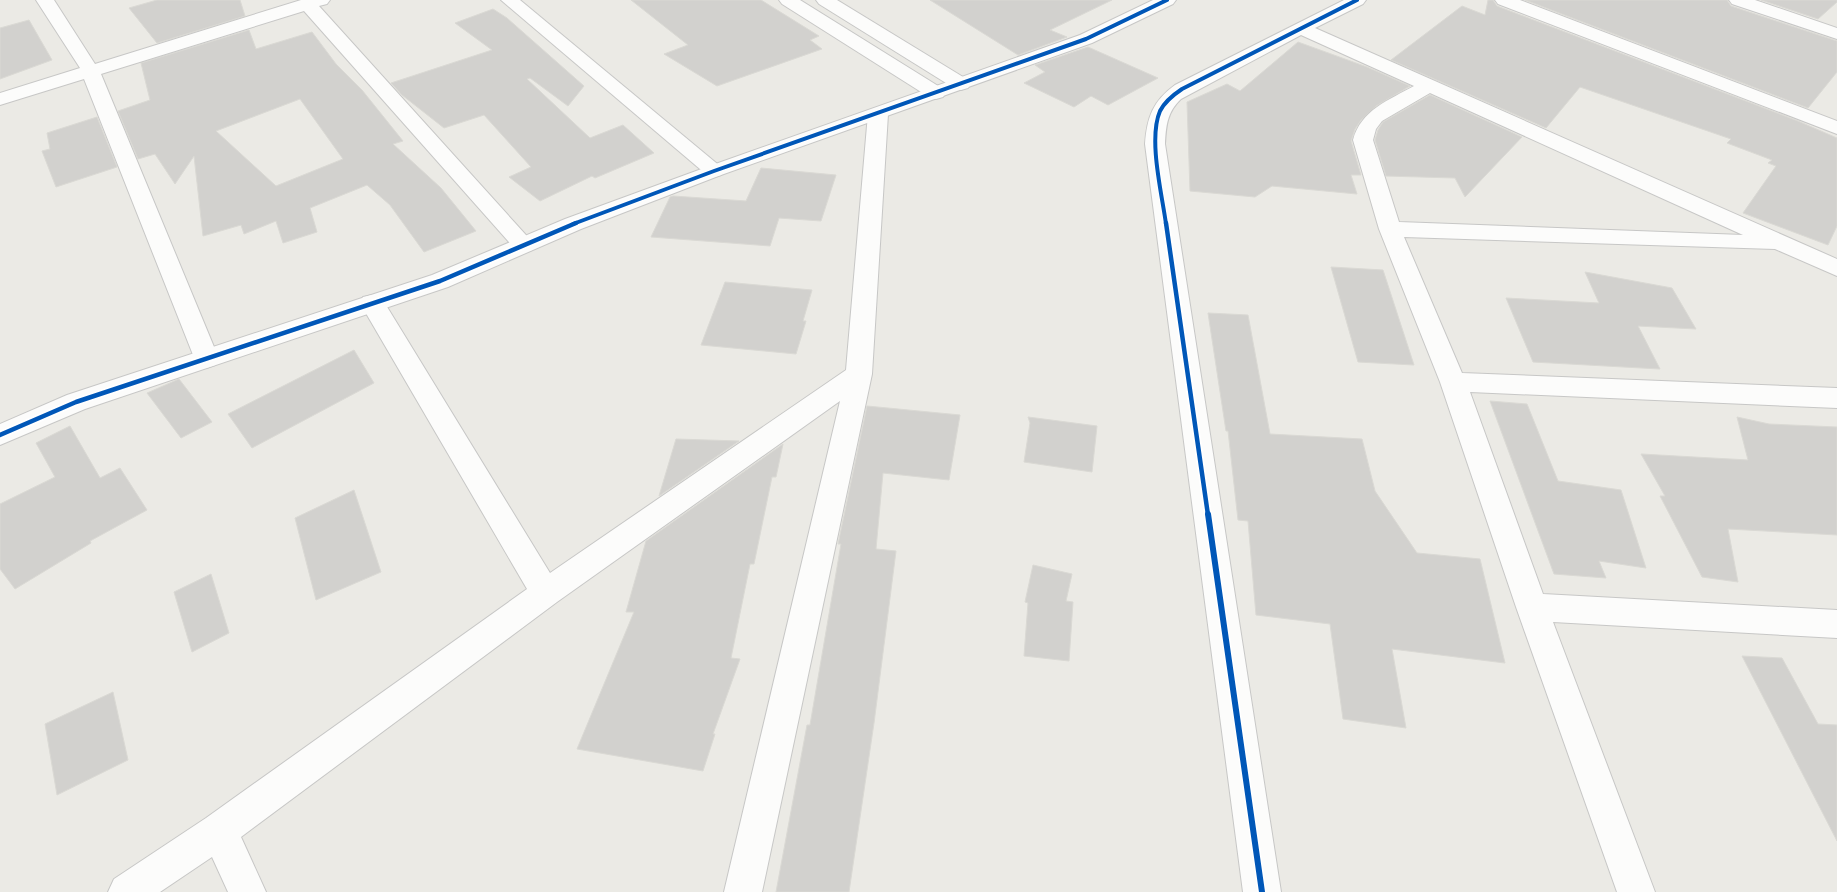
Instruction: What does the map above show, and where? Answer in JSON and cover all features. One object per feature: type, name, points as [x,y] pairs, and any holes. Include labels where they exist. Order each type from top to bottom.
[{"type":"street","points":[[46,0],[90,70],[206,359]]},
{"type":"street","points":[[510,0],[714,172]]},
{"type":"street","points":[[788,0],[936,93]]},
{"type":"street","points":[[825,0],[961,84]]},
{"type":"street","points":[[0,435],[76,402],[440,280],[573,224],[1086,39],[1167,0]]},
{"type":"street","points":[[1262,892],[1155,144],[1157,119],[1166,99],[1357,0]]},
{"type":"street","points":[[1504,0],[1837,128]]},
{"type":"street","points":[[1738,0],[1837,34]]},
{"type":"street","points":[[0,99],[314,2],[524,245]]},
{"type":"street","points":[[1302,29],[1837,268]]},
{"type":"street","points":[[1430,85],[1375,117],[1366,128],[1363,140],[1390,229],[1454,382],[1532,607],[1636,892]]},
{"type":"street","points":[[743,892],[859,374],[878,114]]},
{"type":"street","points":[[1390,229],[1784,244]]},
{"type":"street","points":[[372,303],[546,593]]},
{"type":"street","points":[[127,892],[219,831],[546,593],[859,374]]},
{"type":"street","points":[[1454,382],[1837,398]]},
{"type":"street","points":[[1532,607],[1837,624]]},
{"type":"street","points":[[219,831],[247,892]]},
{"type":"building","points":[[157,0],[240,0],[245,16],[157,43],[129,8]]},
{"type":"building","points":[[631,0],[761,0],[819,36],[810,40],[822,49],[717,86],[664,54],[688,45]]},
{"type":"building","points":[[930,0],[1112,0],[1050,30],[1067,37],[1018,55]]},
{"type":"building","points":[[1488,0],[1493,0],[1497,6],[1798,121],[1837,138],[1837,226],[1828,245],[1743,213],[1776,166],[1768,163],[1772,160],[1727,143],[1731,139],[1580,87],[1546,128],[1391,60],[1462,6],[1485,15]]},
{"type":"building","points":[[1525,0],[1727,0],[1731,6],[1837,41],[1837,72],[1808,108]]},
{"type":"building","points":[[1761,0],[1837,0],[1837,2],[1818,19]]},
{"type":"building","points":[[493,9],[507,18],[584,86],[568,106],[530,78],[527,79],[590,138],[623,125],[654,153],[595,178],[592,176],[540,201],[509,177],[531,167],[484,115],[444,128],[402,95],[391,83],[492,50],[455,23]]},
{"type":"building","points":[[29,20],[52,60],[0,79],[0,28]]},
{"type":"building","points":[[249,30],[256,49],[312,32],[336,64],[362,90],[403,141],[393,144],[441,188],[476,231],[424,252],[390,205],[367,185],[310,208],[317,232],[283,243],[276,221],[244,234],[241,225],[203,236],[194,156],[175,184],[155,154],[138,159],[118,111],[150,100],[141,63]],"holes":[[[300,99],[343,159],[276,186],[216,131]]]},
{"type":"building","points":[[1298,42],[1367,67],[1410,86],[1376,106],[1361,120],[1355,129],[1351,141],[1361,175],[1351,175],[1357,194],[1272,186],[1255,197],[1190,191],[1187,102],[1227,84],[1240,91]]},
{"type":"building","points":[[1088,47],[1158,78],[1108,105],[1091,96],[1074,107],[1024,83],[1045,72],[1035,65]]},
{"type":"building","points":[[1430,95],[1522,137],[1465,197],[1455,178],[1386,176],[1375,140],[1378,130],[1383,122]]},
{"type":"building","points":[[97,117],[117,167],[56,187],[42,151],[50,149],[47,133]]},
{"type":"building","points":[[761,168],[836,175],[821,221],[779,218],[770,246],[651,237],[670,197],[746,201]]},
{"type":"building","points":[[1331,267],[1383,270],[1414,365],[1358,362]]},
{"type":"building","points":[[1585,272],[1672,288],[1696,329],[1638,326],[1660,369],[1533,362],[1506,298],[1599,303]]},
{"type":"building","points":[[725,282],[812,290],[803,321],[806,321],[796,354],[701,345]]},
{"type":"building","points":[[1208,313],[1248,315],[1270,434],[1362,439],[1375,491],[1417,553],[1480,559],[1505,663],[1392,649],[1406,728],[1343,719],[1330,624],[1256,615],[1248,521],[1238,520],[1228,431],[1226,431]]},
{"type":"building","points":[[354,350],[374,383],[252,448],[228,414]]},
{"type":"building","points":[[179,379],[212,422],[181,438],[147,393]]},
{"type":"building","points":[[1490,401],[1527,404],[1558,481],[1621,490],[1646,568],[1599,561],[1606,578],[1554,574]]},
{"type":"building","points":[[867,406],[960,415],[949,480],[883,473],[876,549],[896,551],[874,723],[849,892],[776,892],[807,725],[810,725],[841,544],[838,544]]},
{"type":"building","points":[[1028,417],[1097,426],[1092,472],[1024,462],[1030,423]]},
{"type":"building","points":[[1737,417],[1769,424],[1837,427],[1837,535],[1728,529],[1738,582],[1702,577],[1660,496],[1665,496],[1641,454],[1748,460]]},
{"type":"building","points":[[70,426],[100,478],[120,468],[147,510],[90,541],[91,543],[15,589],[0,569],[0,504],[55,477],[36,443]]},
{"type":"building","points":[[676,439],[739,441],[659,496]]},
{"type":"building","points":[[783,444],[776,477],[772,477],[754,564],[750,564],[731,658],[740,659],[713,734],[715,734],[703,771],[577,749],[634,612],[626,612],[646,541]]},
{"type":"building","points":[[354,490],[381,572],[316,600],[295,518]]},
{"type":"building","points":[[1033,565],[1072,574],[1066,601],[1073,602],[1069,661],[1024,656],[1028,603],[1025,602]]},
{"type":"building","points":[[211,574],[229,633],[192,652],[174,592]]},
{"type":"building","points":[[1742,656],[1782,658],[1818,724],[1837,725],[1837,841]]},
{"type":"building","points":[[113,692],[128,760],[57,795],[45,724]]},
{"type":"cycle path","points":[[0,435],[76,402],[440,281],[573,224],[714,171],[1086,39],[1167,0]]},
{"type":"cycle path","points":[[1262,892],[1155,144],[1160,112],[1168,100],[1182,89],[1357,0]]}]
